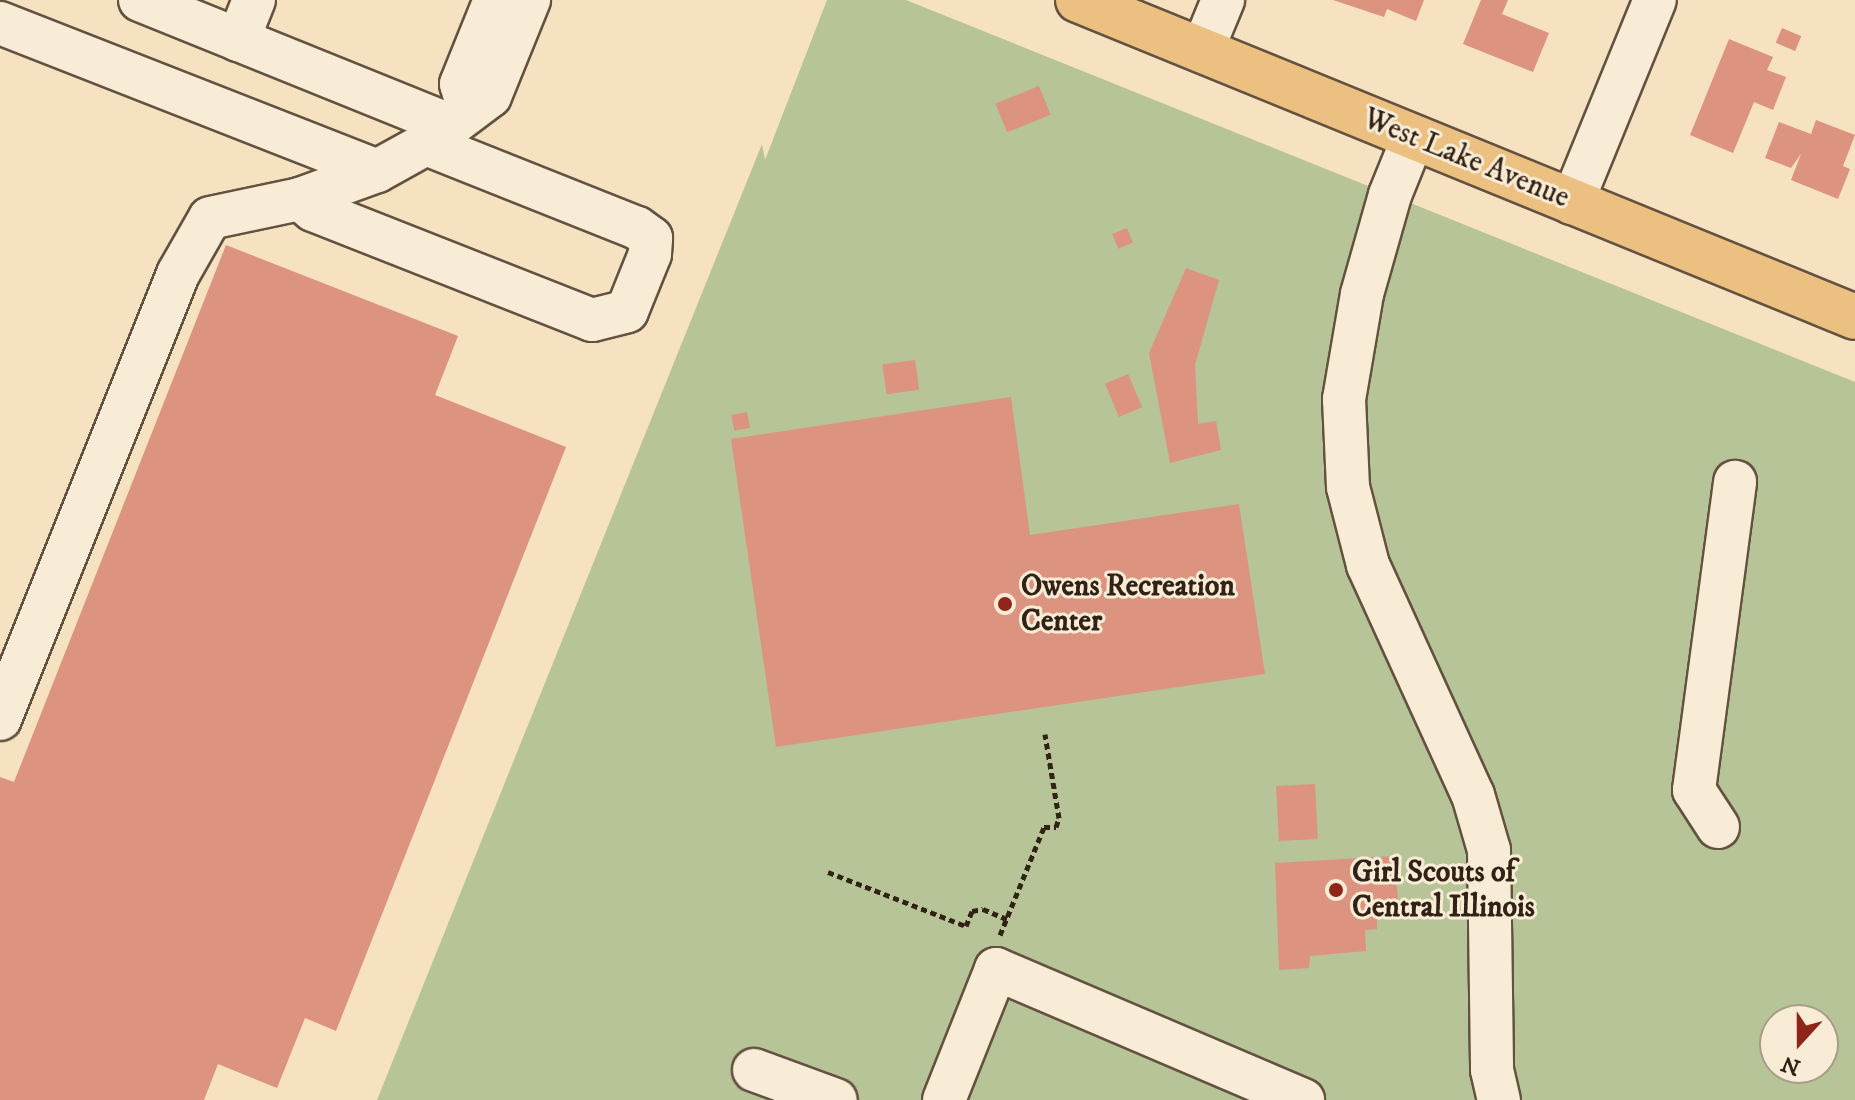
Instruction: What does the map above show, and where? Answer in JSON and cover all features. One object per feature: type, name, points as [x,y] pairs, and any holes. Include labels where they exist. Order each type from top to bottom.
[{"type":"main road","name":"West Lake Avenue","points":[[1078,0],[1855,317]]},
{"type":"street","points":[[140,0],[448,126],[637,228],[651,238],[650,254],[627,311],[592,320],[313,210],[300,199]]},
{"type":"street","points":[[238,40],[254,0]]},
{"type":"street","points":[[448,126],[461,84],[495,0]]},
{"type":"street","points":[[0,719],[178,274],[210,218],[300,199],[377,171],[448,126],[490,96],[529,0]]},
{"type":"street","points":[[1202,51],[1223,0]]},
{"type":"street","points":[[1572,203],[1655,0]]},
{"type":"street","points":[[0,23],[377,171]]},
{"type":"street","points":[[1413,138],[1390,195],[1362,294],[1344,399],[1348,487],[1368,565],[1468,782],[1489,850],[1490,1027],[1499,1100]]},
{"type":"street","points":[[1718,827],[1694,790],[1735,482]]},
{"type":"street","points":[[944,1100],[996,969],[1303,1100]]},
{"type":"street","points":[[754,1070],[836,1100]]},
{"type":"path","points":[[1004,926],[1044,827],[1056,827],[1059,818],[1045,734]]},
{"type":"path","points":[[828,872],[966,926],[972,911],[983,909],[1007,919]]},
{"type":"green space","points":[[827,0],[906,0],[1855,382],[1855,1100],[377,1100],[762,144],[765,160]]},
{"type":"building","points":[[1333,0],[1424,0],[1416,21],[1387,9],[1384,17]]},
{"type":"building","points":[[1481,0],[1508,0],[1502,14],[1549,33],[1533,72],[1463,44]]},
{"type":"building","points":[[1782,28],[1801,36],[1795,51],[1776,43]]},
{"type":"building","points":[[1729,39],[1773,57],[1767,70],[1786,77],[1773,110],[1754,102],[1733,153],[1690,135]]},
{"type":"building","points":[[1039,86],[1051,115],[1007,132],[995,104]]},
{"type":"building","points":[[1816,120],[1855,135],[1843,166],[1850,169],[1838,199],[1791,180],[1801,154],[1791,168],[1765,158],[1779,122],[1811,134]]},
{"type":"building","points":[[1127,228],[1133,243],[1118,249],[1112,234]]},
{"type":"building","points":[[226,245],[458,336],[435,395],[566,447],[336,1031],[305,1018],[277,1088],[218,1064],[204,1100],[0,1100],[0,777],[14,782]]},
{"type":"building","points":[[1186,268],[1219,280],[1195,365],[1198,424],[1216,421],[1221,450],[1170,463],[1149,353]]},
{"type":"building","points":[[915,360],[919,390],[886,394],[882,365]]},
{"type":"building","points":[[1128,374],[1142,407],[1119,417],[1105,384]]},
{"type":"building","name":"Owens Recreation Center","points":[[1011,397],[1030,535],[1239,504],[1265,674],[776,747],[731,439]]},
{"type":"building","points":[[747,412],[750,428],[734,431],[731,415]]},
{"type":"building","points":[[1315,784],[1318,839],[1279,841],[1276,786]]},
{"type":"building","name":"Girl Scouts of Central Illinois","points":[[1395,856],[1399,916],[1377,918],[1377,929],[1365,930],[1366,951],[1310,956],[1309,968],[1279,970],[1275,863]]},
{"type":"place","name":"Owens Recreation Center","points":[[1005,604]]},
{"type":"place","name":"Girl Scouts of Central Illinois","points":[[1336,890]]}]
